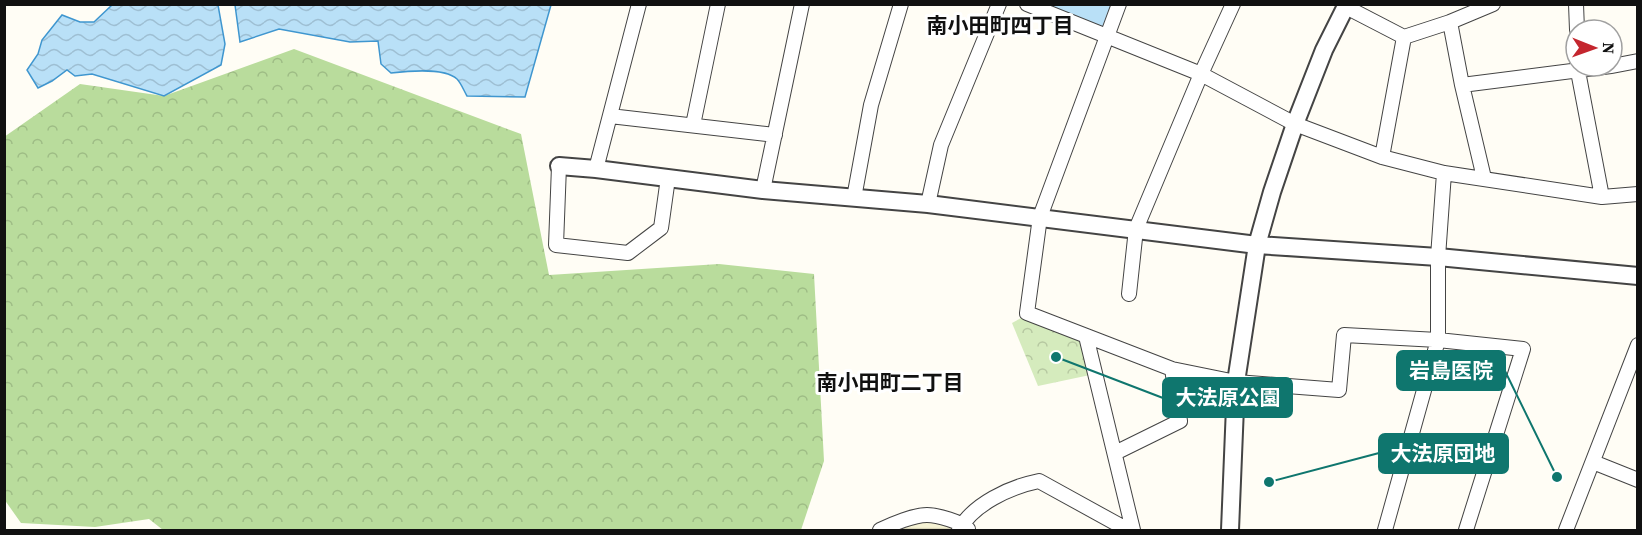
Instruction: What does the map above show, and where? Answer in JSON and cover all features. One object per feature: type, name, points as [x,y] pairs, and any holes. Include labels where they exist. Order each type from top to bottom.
[{"type":"street","points":[[596,169],[639,4]]},
{"type":"street","points":[[693,125],[718,4]]},
{"type":"street","points":[[763,190],[802,4]]},
{"type":"street","points":[[855,198],[872,105],[901,4]]},
{"type":"street","points":[[928,204],[941,145],[999,4]]},
{"type":"street","points":[[1027,4],[1201,74],[1295,124],[1382,157],[1444,173],[1602,197],[1638,194]]},
{"type":"street","points":[[1119,4],[1040,217],[1027,314],[1172,369],[1236,382],[1339,390],[1344,335],[1438,340],[1523,349],[1469,530]]},
{"type":"street","points":[[1129,294],[1136,229],[1233,4]]},
{"type":"street","points":[[1230,531],[1236,382],[1257,245],[1295,124],[1324,50],[1347,6],[1404,38],[1493,4]]},
{"type":"street","points":[[1450,22],[1461,85],[1484,178]]},
{"type":"street","points":[[1382,157],[1404,38]]},
{"type":"street","points":[[1461,85],[1564,71]]},
{"type":"street","points":[[1580,78],[1602,197]]},
{"type":"street","points":[[610,116],[775,135]]},
{"type":"street","points":[[668,178],[661,228],[628,253],[556,245],[559,166],[596,169],[668,178],[763,190],[928,204],[1257,245],[1438,257],[1638,276]]},
{"type":"street","points":[[1385,531],[1438,340],[1438,257],[1444,173]]},
{"type":"street","points":[[1086,336],[1133,531]]},
{"type":"street","points":[[1566,531],[1638,345]]},
{"type":"street","points":[[1115,453],[1180,421],[1172,369]]},
{"type":"street","points":[[1593,462],[1638,480]]},
{"type":"street","points":[[880,531],[892,524],[927,515],[964,528],[990,500],[1039,481],[1128,531]]},
{"type":"shaded area","points":[[928,518],[959,525],[956,530],[888,530]]},
{"type":"green space","points":[[294,49],[521,134],[549,275],[719,264],[814,274],[824,461],[801,530],[163,530],[149,519],[95,527],[21,523],[4,499],[4,137],[80,84],[164,96]]},
{"type":"green space","points":[[1021,318],[1081,339],[1090,375],[1038,386],[1012,323]]},
{"type":"water","points":[[235,4],[551,5],[525,97],[467,96],[457,79],[435,71],[391,73],[381,64],[378,41],[350,42],[279,29],[240,42]]},
{"type":"water","points":[[112,5],[218,5],[225,44],[221,65],[164,96],[92,74],[75,76],[67,70],[38,88],[27,70],[38,54],[42,40],[62,15],[80,22],[94,22]]},
{"type":"waterway","points":[[1047,4],[1084,18],[1105,13],[1108,4]]},
{"type":"place","name":"大法原公園","points":[[1056,357]]},
{"type":"place","name":"岩島医院","points":[[1557,477]]},
{"type":"place","name":"大法原団地","points":[[1269,482]]},
{"type":"district","name":"南小田町四丁目","points":[[1000,25]]},
{"type":"district","name":"南小田町二丁目","points":[[890,382]]}]
